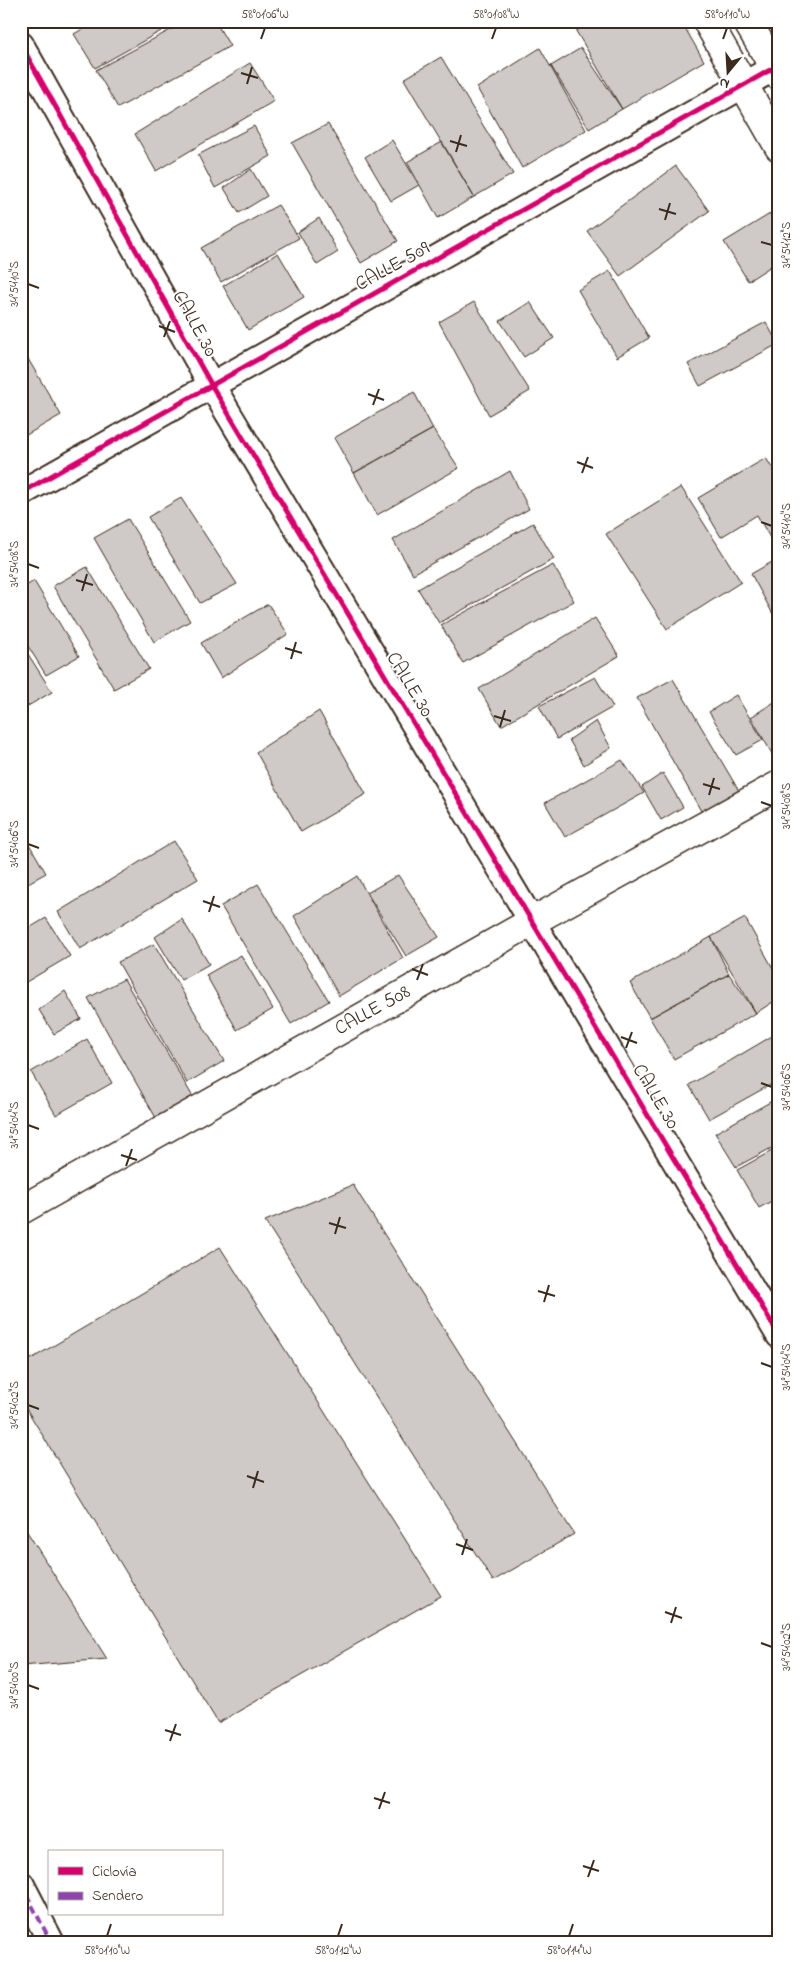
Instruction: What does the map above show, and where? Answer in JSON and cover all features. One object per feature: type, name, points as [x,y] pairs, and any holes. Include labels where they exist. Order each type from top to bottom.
[{"type":"street","points":[[707,21],[779,147]]},
{"type":"street","points":[[747,21],[777,69]]},
{"type":"street","name":"CALLE 30","points":[[21,45],[212,386],[779,1335]]},
{"type":"street","name":"CALLE 509","points":[[21,493],[743,86],[777,69]]},
{"type":"street","name":"CALLE 508","points":[[23,1205],[779,785]]},
{"type":"street","points":[[21,1884],[51,1942]]},
{"type":"building","points":[[96,21],[179,21],[95,68],[74,34]]},
{"type":"building","points":[[187,21],[215,21],[230,46],[118,108],[96,70]]},
{"type":"building","points":[[593,21],[681,21],[704,61],[622,109],[576,31]]},
{"type":"building","points":[[540,48],[586,130],[522,168],[477,88]]},
{"type":"building","points":[[581,48],[622,109],[589,129],[551,66]]},
{"type":"building","points":[[441,57],[513,174],[474,197],[404,79]]},
{"type":"building","points":[[250,63],[274,101],[156,171],[135,134]]},
{"type":"building","points":[[328,124],[398,241],[361,263],[292,143]]},
{"type":"building","points":[[254,126],[271,156],[215,188],[198,155]]},
{"type":"building","points":[[392,140],[419,185],[391,201],[365,157]]},
{"type":"building","points":[[442,142],[474,197],[438,218],[407,162]]},
{"type":"building","points":[[676,166],[709,211],[620,276],[587,231]]},
{"type":"building","points":[[251,169],[267,196],[239,213],[224,188]]},
{"type":"building","points":[[278,205],[299,238],[221,282],[201,248]]},
{"type":"building","points":[[778,209],[779,261],[748,281],[724,242]]},
{"type":"building","points":[[319,218],[338,252],[317,265],[298,232]]},
{"type":"building","points":[[278,253],[304,297],[248,330],[223,286]]},
{"type":"building","points":[[610,271],[649,338],[617,357],[578,290]]},
{"type":"building","points":[[474,302],[530,391],[489,415],[439,322]]},
{"type":"building","points":[[530,302],[554,338],[524,357],[500,321]]},
{"type":"building","points":[[766,322],[778,344],[700,386],[688,364]]},
{"type":"building","points":[[21,347],[61,415],[21,438]]},
{"type":"building","points":[[414,392],[433,429],[354,473],[334,438]]},
{"type":"building","points":[[433,429],[459,468],[377,515],[354,473]]},
{"type":"building","points":[[766,458],[779,479],[777,550],[757,515],[721,537],[698,498]]},
{"type":"building","points":[[510,471],[529,509],[413,574],[393,540]]},
{"type":"building","points":[[681,487],[741,582],[667,629],[606,534]]},
{"type":"building","points":[[181,498],[237,584],[200,603],[148,517]]},
{"type":"building","points":[[128,519],[190,621],[154,642],[94,538]]},
{"type":"building","points":[[533,523],[554,559],[439,623],[418,589]]},
{"type":"building","points":[[779,558],[779,625],[751,574]]},
{"type":"building","points":[[553,565],[574,601],[463,663],[441,625]]},
{"type":"building","points":[[87,567],[149,669],[114,689],[53,586]]},
{"type":"building","points":[[34,581],[79,656],[46,675],[21,635],[21,589]]},
{"type":"building","points":[[268,604],[288,634],[221,678],[201,643]]},
{"type":"building","points":[[595,618],[619,656],[501,726],[479,689]]},
{"type":"building","points":[[21,643],[52,692],[21,710]]},
{"type":"building","points":[[595,677],[613,707],[557,739],[539,706]]},
{"type":"building","points":[[673,679],[742,796],[705,818],[637,698]]},
{"type":"building","points":[[736,695],[763,740],[736,755],[709,712]]},
{"type":"building","points":[[779,699],[779,766],[751,717]]},
{"type":"building","points":[[319,711],[366,794],[301,832],[256,752]]},
{"type":"building","points":[[596,721],[611,748],[584,765],[569,740]]},
{"type":"building","points":[[622,760],[644,793],[565,837],[545,803]]},
{"type":"building","points":[[663,773],[683,807],[661,820],[642,787]]},
{"type":"building","points":[[25,837],[46,873],[21,887],[21,840]]},
{"type":"building","points":[[174,841],[198,879],[80,949],[58,912]]},
{"type":"building","points":[[398,875],[439,937],[406,956],[367,893]]},
{"type":"building","points":[[357,876],[403,958],[339,996],[294,916]]},
{"type":"building","points":[[258,884],[329,1001],[291,1024],[221,906]]},
{"type":"building","points":[[46,918],[70,956],[21,985],[21,933]]},
{"type":"building","points":[[745,918],[779,979],[779,998],[756,1013],[711,937]]},
{"type":"building","points":[[182,919],[209,964],[181,980],[155,937]]},
{"type":"building","points":[[711,937],[729,974],[650,1018],[630,983]]},
{"type":"building","points":[[154,944],[224,1061],[187,1083],[118,962]]},
{"type":"building","points":[[241,955],[273,1009],[237,1030],[206,975]]},
{"type":"building","points":[[729,974],[756,1013],[674,1059],[650,1018]]},
{"type":"building","points":[[124,979],[193,1097],[156,1118],[88,998]]},
{"type":"building","points":[[65,991],[81,1019],[54,1034],[39,1010]]},
{"type":"building","points":[[779,1032],[779,1080],[709,1119],[689,1085]]},
{"type":"building","points":[[87,1039],[112,1083],[56,1115],[31,1072]]},
{"type":"building","points":[[779,1097],[779,1144],[736,1167],[715,1133]]},
{"type":"building","points":[[779,1147],[779,1197],[759,1208],[737,1170]]},
{"type":"building","points":[[353,1185],[574,1534],[493,1581],[265,1221]]},
{"type":"building","points":[[220,1247],[441,1596],[218,1723],[21,1400],[21,1365]]},
{"type":"building","points":[[21,1522],[107,1659],[21,1666]]},
{"type":"marked path","points":[[21,1884],[51,1942]]},
{"type":"cycle path","points":[[21,45],[212,386],[779,1335]]},
{"type":"cycle path","points":[[21,493],[779,65]]}]
